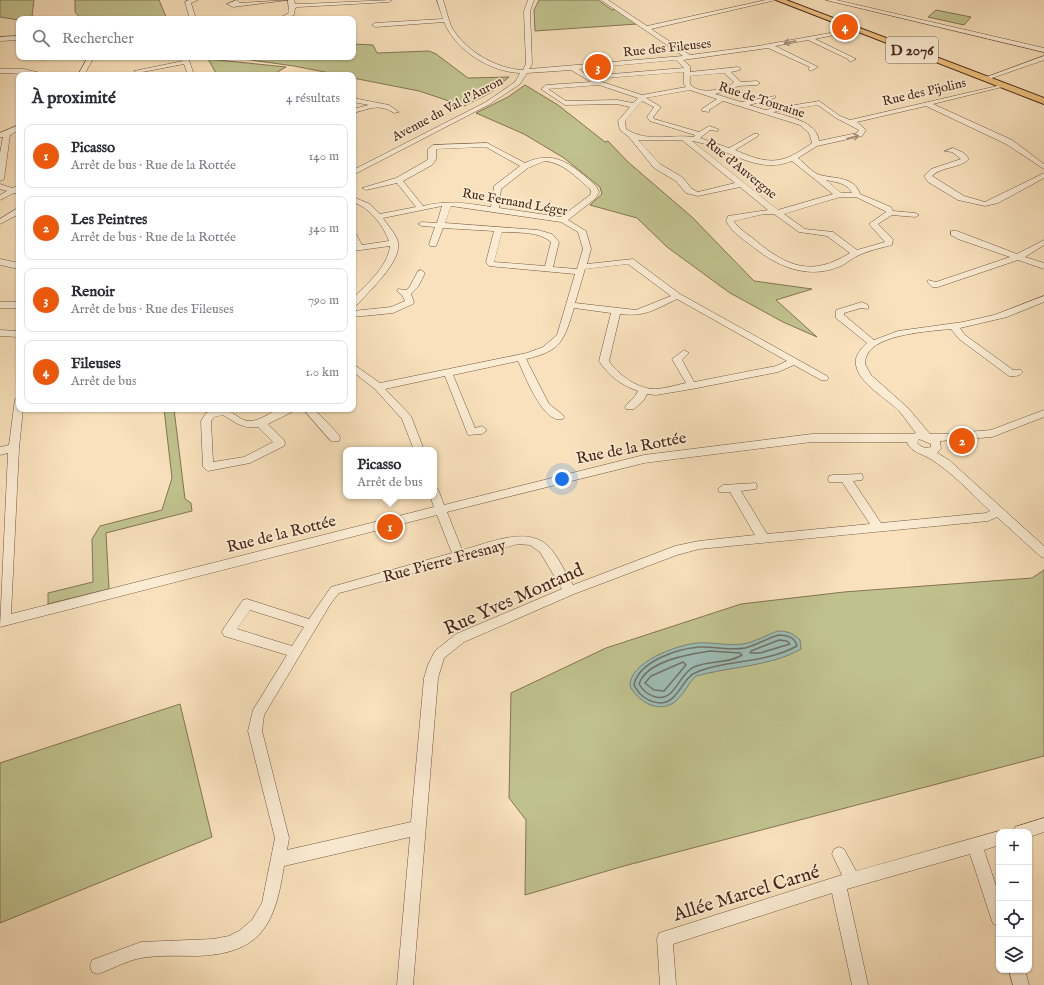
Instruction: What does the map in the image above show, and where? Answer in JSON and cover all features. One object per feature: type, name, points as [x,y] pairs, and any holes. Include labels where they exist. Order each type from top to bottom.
[{"type":"main road","name":"D 2076","points":[[780,0],[1004,84],[1044,101]]},
{"type":"street","points":[[192,16],[188,2],[195,0]]},
{"type":"street","points":[[238,4],[285,0]]},
{"type":"street","points":[[291,0],[292,5],[297,6]]},
{"type":"street","points":[[287,16],[292,14],[292,7],[297,6],[389,0]]},
{"type":"street","name":"Rue des Fileuses","points":[[440,0],[453,33],[470,51],[504,70],[526,71],[678,59],[769,46],[856,29]]},
{"type":"street","points":[[526,71],[529,64],[527,11],[531,0]]},
{"type":"street","points":[[604,0],[648,28],[689,57]]},
{"type":"street","points":[[648,28],[773,0]]},
{"type":"street","points":[[828,0],[1043,48]]},
{"type":"street","points":[[845,0],[1043,48]]},
{"type":"street","points":[[375,25],[447,20]]},
{"type":"street","points":[[0,40],[16,38]]},
{"type":"street","points":[[810,39],[838,54],[853,58],[850,60]]},
{"type":"street","points":[[769,46],[815,67],[811,69]]},
{"type":"street","points":[[987,78],[1044,58]]},
{"type":"street","points":[[678,59],[687,66],[687,84],[690,88],[642,98],[621,121],[623,130],[633,137],[657,166],[675,176],[692,193],[698,194],[742,184]]},
{"type":"street","points":[[83,72],[89,60]]},
{"type":"street","points":[[137,70],[186,60],[190,72]]},
{"type":"street","points":[[571,67],[586,77],[642,98],[658,107],[650,117],[652,120],[756,161],[768,164],[778,163],[815,144],[860,135],[862,130],[819,103],[764,111]]},
{"type":"street","points":[[586,77],[726,71],[738,69]]},
{"type":"street","points":[[0,71],[30,72]]},
{"type":"street","name":"Avenue du Val d'Auron","points":[[356,171],[488,103],[511,89],[526,71]]},
{"type":"street","points":[[726,71],[738,82],[737,84]]},
{"type":"street","points":[[600,83],[546,87],[544,89],[565,103],[613,102],[635,106]]},
{"type":"street","points":[[707,93],[724,90],[737,84],[757,83]]},
{"type":"street","name":"Rue des Pijolins","points":[[850,122],[1004,84]]},
{"type":"street","name":"Rue de Touraine","points":[[690,88],[764,111],[807,127],[816,138],[815,144]]},
{"type":"street","points":[[741,104],[773,97]]},
{"type":"street","points":[[706,111],[704,110],[722,98]]},
{"type":"street","points":[[356,101],[387,106],[396,112]]},
{"type":"street","points":[[927,104],[1009,142],[1044,167]]},
{"type":"street","points":[[356,110],[379,105]]},
{"type":"street","points":[[0,178],[3,135],[16,128]]},
{"type":"street","points":[[633,137],[645,139],[698,137],[709,128],[716,130]]},
{"type":"street","points":[[731,150],[756,135]]},
{"type":"street","name":"Rue d'Auvergne","points":[[685,138],[771,207],[774,212],[731,218],[730,221],[732,225],[770,257],[784,265],[796,268],[819,269],[835,265],[850,258],[855,253],[889,243],[889,239],[873,224],[891,213]]},
{"type":"street","points":[[366,188],[399,180],[429,163],[432,159],[432,149],[436,147],[487,145],[525,166]]},
{"type":"street","points":[[949,151],[953,150],[965,159],[961,162],[931,172],[928,176],[931,180],[968,200],[990,203],[1044,175]]},
{"type":"street","points":[[792,157],[839,195]]},
{"type":"street","points":[[496,209],[497,188],[525,166],[548,159],[555,159],[561,161],[593,188],[595,192],[593,196],[563,220]]},
{"type":"street","points":[[817,177],[839,180],[849,184],[855,189],[857,195]]},
{"type":"street","points":[[399,180],[421,208]]},
{"type":"street","points":[[0,186],[16,190]]},
{"type":"street","points":[[0,198],[16,190]]},
{"type":"street","points":[[774,212],[783,212],[839,195],[857,195],[883,206],[891,213],[915,216]]},
{"type":"street","points":[[356,201],[372,208],[394,243],[388,262],[356,296]]},
{"type":"street","points":[[433,244],[448,204]]},
{"type":"street","name":"Rue Fernand Léger","points":[[378,387],[521,358],[545,351],[555,345],[562,336],[587,248],[586,240],[582,231],[563,220],[496,209],[448,204],[379,217]]},
{"type":"street","points":[[774,212],[799,230],[808,233],[832,235],[855,253]]},
{"type":"street","points":[[0,222],[16,213]]},
{"type":"street","points":[[422,224],[538,232],[549,236],[555,242],[548,270]]},
{"type":"street","points":[[499,229],[490,262],[492,264],[548,270],[581,270],[630,261],[677,296],[824,378]]},
{"type":"street","points":[[954,233],[961,237],[1044,266]]},
{"type":"street","points":[[931,282],[935,285],[1018,257],[1044,242]]},
{"type":"street","points":[[356,248],[394,243]]},
{"type":"street","points":[[0,262],[16,265]]},
{"type":"street","points":[[356,314],[393,310],[410,302],[409,291],[416,285],[421,273]]},
{"type":"street","points":[[571,305],[636,313],[645,311],[677,296]]},
{"type":"street","points":[[1044,299],[992,319],[953,326],[908,331],[873,344],[866,348],[860,356],[860,364],[862,369],[873,382],[903,409],[917,438],[918,450],[934,451],[998,512],[1044,553]]},
{"type":"street","points":[[0,304],[16,305]]},
{"type":"street","points":[[865,308],[862,305],[842,311],[838,314],[873,344]]},
{"type":"street","points":[[616,311],[604,361],[607,367],[614,374],[644,390],[656,392],[778,370],[794,361]]},
{"type":"street","points":[[953,326],[962,337],[1012,374],[1018,372]]},
{"type":"street","points":[[0,333],[16,334]]},
{"type":"street","points":[[684,353],[677,359],[692,386]]},
{"type":"street","points":[[521,358],[545,406],[559,417]]},
{"type":"street","points":[[448,373],[472,432],[482,430]]},
{"type":"street","points":[[357,376],[378,387],[407,418],[418,447]]},
{"type":"street","points":[[630,407],[640,398],[644,390]]},
{"type":"street","points":[[3,621],[14,448],[18,412]]},
{"type":"street","points":[[205,412],[208,467],[246,460],[280,443],[261,423]]},
{"type":"street","points":[[226,412],[241,423],[248,425],[261,423],[284,412]]},
{"type":"street","points":[[311,412],[335,438]]},
{"type":"street","name":"Rue de la Rottée","points":[[3,621],[441,509],[644,459],[812,438],[945,438],[992,433],[1044,413]]},
{"type":"street","points":[[917,438],[934,440],[934,451]]},
{"type":"street","points":[[934,451],[945,438]]},
{"type":"street","points":[[0,451],[14,448]]},
{"type":"street","points":[[833,479],[858,477]]},
{"type":"street","points":[[845,478],[878,527]]},
{"type":"street","points":[[752,486],[728,488],[763,538]]},
{"type":"street","points":[[437,499],[458,555]]},
{"type":"street","name":"Rue Yves Montand","points":[[405,985],[431,678],[434,662],[445,647],[460,638],[570,591],[675,551],[699,545],[988,517],[998,512]]},
{"type":"street","name":"Rue Pierre Fresnay","points":[[98,966],[140,950],[169,947],[218,947],[242,940],[256,926],[268,908],[282,838],[254,731],[258,714],[295,652],[335,590],[458,555],[518,540],[532,541],[544,549],[570,591]]},
{"type":"street","points":[[295,652],[228,632],[247,604],[312,625]]},
{"type":"street","points":[[1030,829],[1044,825]]},
{"type":"street","points":[[278,860],[418,828]]},
{"type":"street","points":[[845,882],[996,839]]},
{"type":"street","points":[[974,846],[996,909]]},
{"type":"street","points":[[839,854],[845,882],[860,985]]},
{"type":"street","name":"Allée Marcel Carné","points":[[668,985],[665,939],[845,882]]},
{"type":"street","points":[[1018,973],[1021,985]]},
{"type":"green space","points":[[0,0],[34,0],[32,16],[16,16],[16,20],[0,17]]},
{"type":"green space","points":[[75,0],[159,0],[166,16],[78,16],[75,12]]},
{"type":"green space","points":[[539,0],[598,0],[612,10],[616,9],[637,24],[535,31],[534,10]]},
{"type":"green space","points":[[936,10],[971,17],[964,25],[928,17]]},
{"type":"green space","points":[[356,44],[373,45],[377,53],[429,51],[436,54],[468,78],[509,77],[490,93],[464,106],[419,91],[356,79],[356,72],[325,72],[251,60],[356,60]]},
{"type":"green space","points":[[209,60],[286,67],[277,72],[215,72]]},
{"type":"green space","points":[[525,85],[558,105],[605,142],[608,141],[628,162],[692,217],[754,281],[812,289],[776,300],[817,337],[783,322],[730,293],[667,247],[637,218],[590,205],[602,194],[600,187],[564,158],[524,134],[476,113],[508,97]]},
{"type":"green space","points":[[164,412],[174,412],[185,499],[191,503],[192,511],[106,533],[109,589],[48,604],[48,593],[93,582],[92,539],[100,526],[162,510],[172,478]]},
{"type":"green space","points":[[1044,570],[1044,756],[624,866],[525,895],[526,820],[509,798],[511,693],[606,648],[741,604],[844,592],[1032,578]]},
{"type":"green space","points":[[180,704],[212,837],[0,923],[0,763]]},
{"type":"water","points":[[778,631],[784,631],[795,636],[800,640],[801,649],[790,655],[764,663],[696,676],[677,700],[664,707],[657,707],[645,702],[630,686],[632,677],[637,669],[645,662],[667,651],[688,644],[697,643],[732,645],[743,644],[752,642]]},
{"type":"place","name":"Fileuses","points":[[845,27]]},
{"type":"place","name":"Renoir","points":[[598,67]]},
{"type":"place","name":"Les Peintres","points":[[962,441]]},
{"type":"place","name":"Picasso","points":[[390,527]]}]
